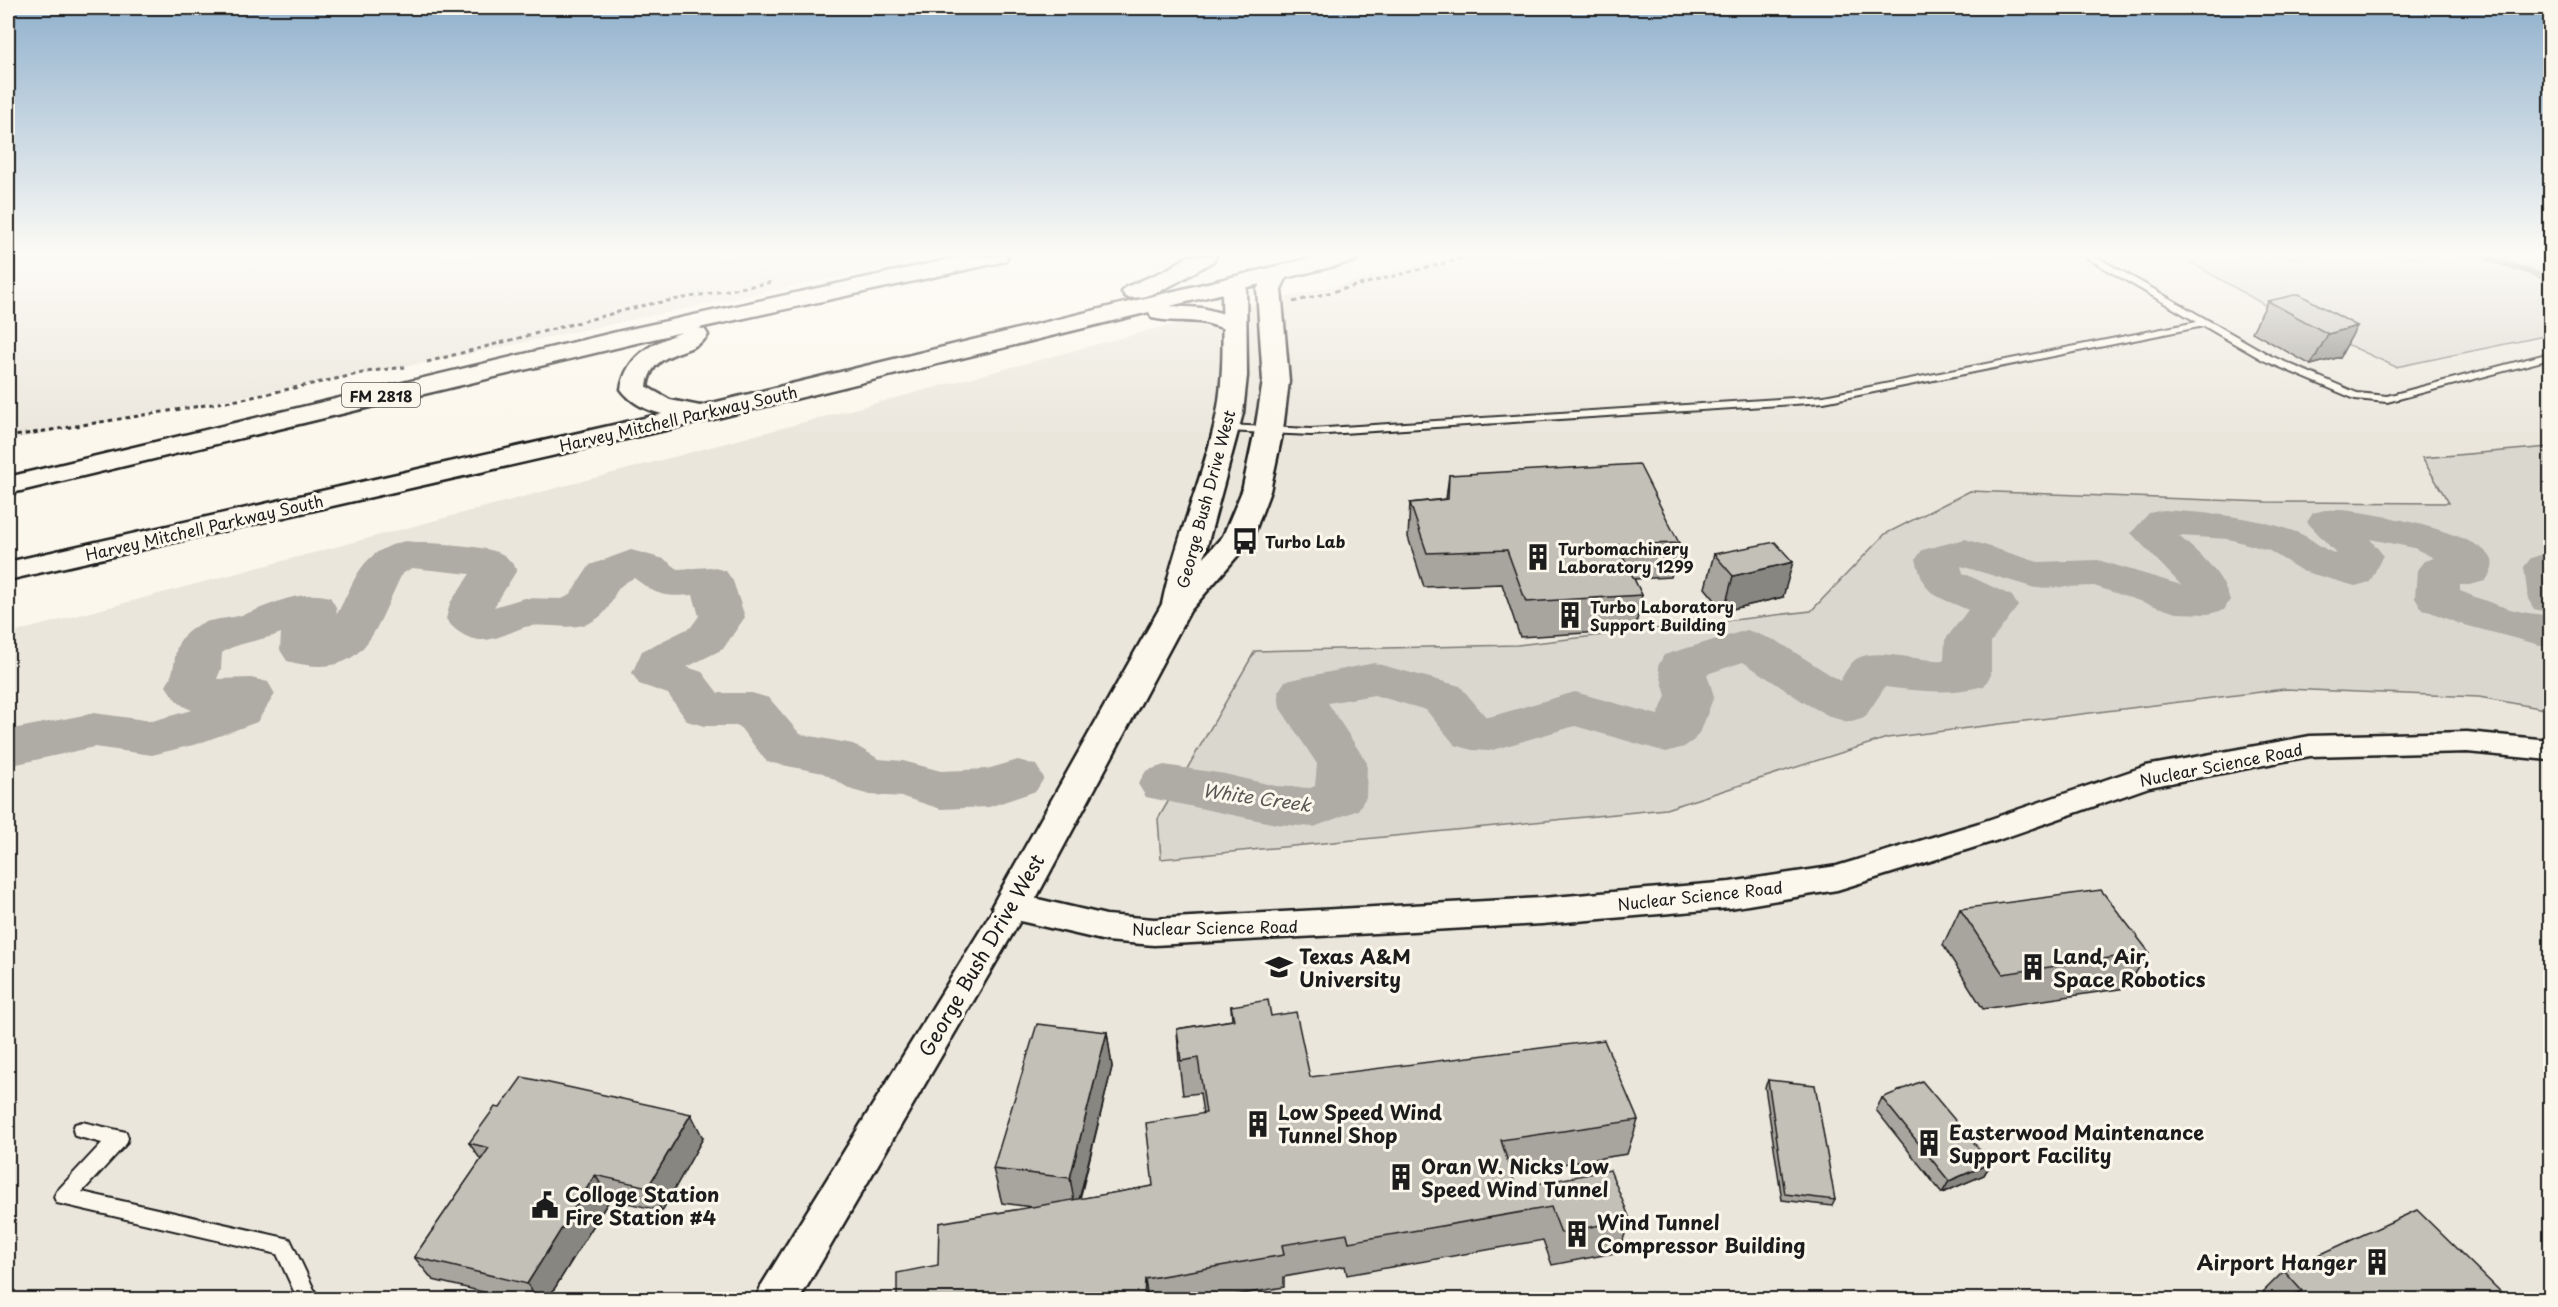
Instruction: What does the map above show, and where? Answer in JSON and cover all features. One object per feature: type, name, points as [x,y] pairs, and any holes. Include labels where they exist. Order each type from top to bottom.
[{"type":"main road","name":"FM 2818","points":[[8,484],[621,338],[722,317]]},
{"type":"main road","points":[[710,412],[670,409],[648,402],[634,389],[636,374],[647,361],[668,347],[739,317]]},
{"type":"main road","points":[[1046,329],[1074,317]]},
{"type":"main road","name":"Harvey Mitchell Parkway South","points":[[8,572],[710,412],[1095,317]]},
{"type":"main road","points":[[1209,317],[1234,324]]},
{"type":"main road","name":"George Bush Drive West","points":[[1177,606],[1190,551],[1226,428],[1234,376],[1234,317]]},
{"type":"main road","name":"George Bush Drive West","points":[[1012,906],[1177,606],[1236,539],[1256,491],[1269,430],[1276,381],[1271,317]]},
{"type":"street","name":"Nuclear Science Road","points":[[1012,906],[1106,928],[1165,931],[1531,912],[1730,895],[1837,878],[1988,832],[2146,777],[2310,746],[2468,742],[2550,750]]},
{"type":"street","name":"George Bush Drive West","points":[[776,1299],[1012,906]]},
{"type":"lane","points":[[2195,317],[2267,358],[2355,396],[2387,399],[2550,356]]},
{"type":"lane","points":[[1226,428],[1311,432],[1824,399],[2206,323]]},
{"type":"lane","points":[[82,1130],[119,1138],[64,1197],[283,1246],[309,1299]]},
{"type":"path","points":[[424,363],[599,317]]},
{"type":"path","points":[[8,437],[232,401],[372,371],[413,366]]},
{"type":"shaded area","points":[[8,317],[646,317],[430,362],[8,440]]},
{"type":"shaded area","name":"Texas A&M University","points":[[1204,317],[2550,317],[2550,1299],[8,1300],[8,634]]},
{"type":"shaded area","points":[[2288,317],[2550,317],[2550,338],[2544,336],[2396,367]]},
{"type":"shaded area","points":[[2550,447],[2550,710],[2479,697],[2285,689],[1887,738],[1666,809],[1161,859],[1158,819],[1255,651],[1517,645],[1811,611],[1885,534],[1970,491],[2266,502],[2449,503],[2422,458]]},
{"type":"building","points":[[2297,317],[2341,317],[2357,326],[2328,334]]},
{"type":"building","points":[[1639,464],[1679,543],[1617,545],[1642,595],[1526,602],[1507,550],[1427,553],[1410,503],[1448,499],[1449,475]]},
{"type":"building","points":[[1775,542],[1793,562],[1733,576],[1714,554]]},
{"type":"building","points":[[2101,890],[2149,952],[2003,974],[1960,909]]},
{"type":"building","points":[[1268,1000],[1271,1016],[1296,1012],[1310,1077],[1604,1040],[1638,1120],[1501,1140],[1516,1188],[1610,1170],[1630,1219],[1561,1233],[1551,1207],[1349,1242],[1347,1234],[1282,1245],[1284,1255],[1145,1279],[1144,1299],[897,1299],[897,1273],[938,1265],[939,1223],[1153,1186],[1146,1123],[1206,1113],[1198,1058],[1181,1061],[1177,1029],[1234,1020],[1231,1006]]},
{"type":"building","points":[[1037,1024],[1107,1032],[1070,1178],[993,1169]]},
{"type":"building","name":"Colloge Station Fire Station #4","points":[[522,1077],[691,1114],[648,1187],[595,1175],[527,1284],[414,1257],[489,1148],[469,1143],[495,1107],[500,1108]]},
{"type":"building","points":[[1768,1080],[1815,1085],[1835,1200],[1785,1194]]},
{"type":"building","name":"Easterwood Maintenance Support Facility","points":[[1922,1081],[1991,1163],[1949,1181],[1882,1098]]},
{"type":"building","points":[[2417,1210],[2508,1299],[2284,1299],[2302,1291],[2284,1271]]},
{"type":"waterway","name":"White Creek","points":[[1164,784],[1225,793],[1276,805],[1314,808],[1340,797],[1342,763],[1304,708],[1302,692],[1374,679],[1443,698],[1472,733],[1489,734],[1575,709],[1666,735],[1677,728],[1690,696],[1681,666],[1747,645],[1773,659],[1822,692],[1848,705],[1872,670],[1930,677],[1967,675],[1968,640],[1996,606],[1943,581],[1937,559],[1965,552],[2035,575],[2098,573],[2176,599],[2208,600],[2201,580],[2152,533],[2164,522],[2230,527],[2283,541],[2317,562],[2355,573],[2362,555],[2328,522],[2361,525],[2427,538],[2470,560],[2470,572],[2439,570],[2437,598],[2473,613],[2540,630],[2550,630]]},
{"type":"waterway","name":"White Creek","points":[[8,748],[94,730],[152,738],[197,727],[240,710],[251,694],[201,696],[190,686],[197,669],[199,648],[219,632],[250,629],[296,610],[314,607],[315,619],[304,632],[303,650],[329,652],[348,637],[384,566],[405,554],[486,563],[495,570],[472,603],[469,619],[484,626],[524,612],[569,614],[586,605],[605,574],[631,563],[649,568],[669,583],[711,581],[722,617],[707,638],[659,662],[656,673],[685,683],[704,709],[752,710],[785,749],[835,757],[870,777],[903,779],[941,790],[989,788],[1018,778]]},
{"type":"waterway","name":"White Creek","points":[[2550,565],[2546,567],[2550,599]]},
{"type":"place","name":"Turbo Lab","points":[[1245,541]]},
{"type":"place","name":"Turbomachinery Laboratory 1299","points":[[1538,557]]},
{"type":"place","name":"Turbo Laboratory Support Building","points":[[1570,615]]},
{"type":"place","name":"Texas A&M University","points":[[1279,967]]},
{"type":"place","name":"Land, Air, Space Robotics","points":[[2033,967]]},
{"type":"place","name":"Low Speed Wind Tunnel Shop","points":[[1258,1124]]},
{"type":"place","name":"Easterwood Maintenance Support Facility","points":[[1929,1143]]},
{"type":"place","name":"Oran W. Nicks Low Speed Wind Tunnel","points":[[1401,1177]]},
{"type":"place","name":"Colloge Station Fire Station #4","points":[[545,1205]]},
{"type":"place","name":"Wind Tunnel Compressor Building","points":[[1577,1234]]},
{"type":"place","name":"Airport Hanger","points":[[2377,1262]]}]
